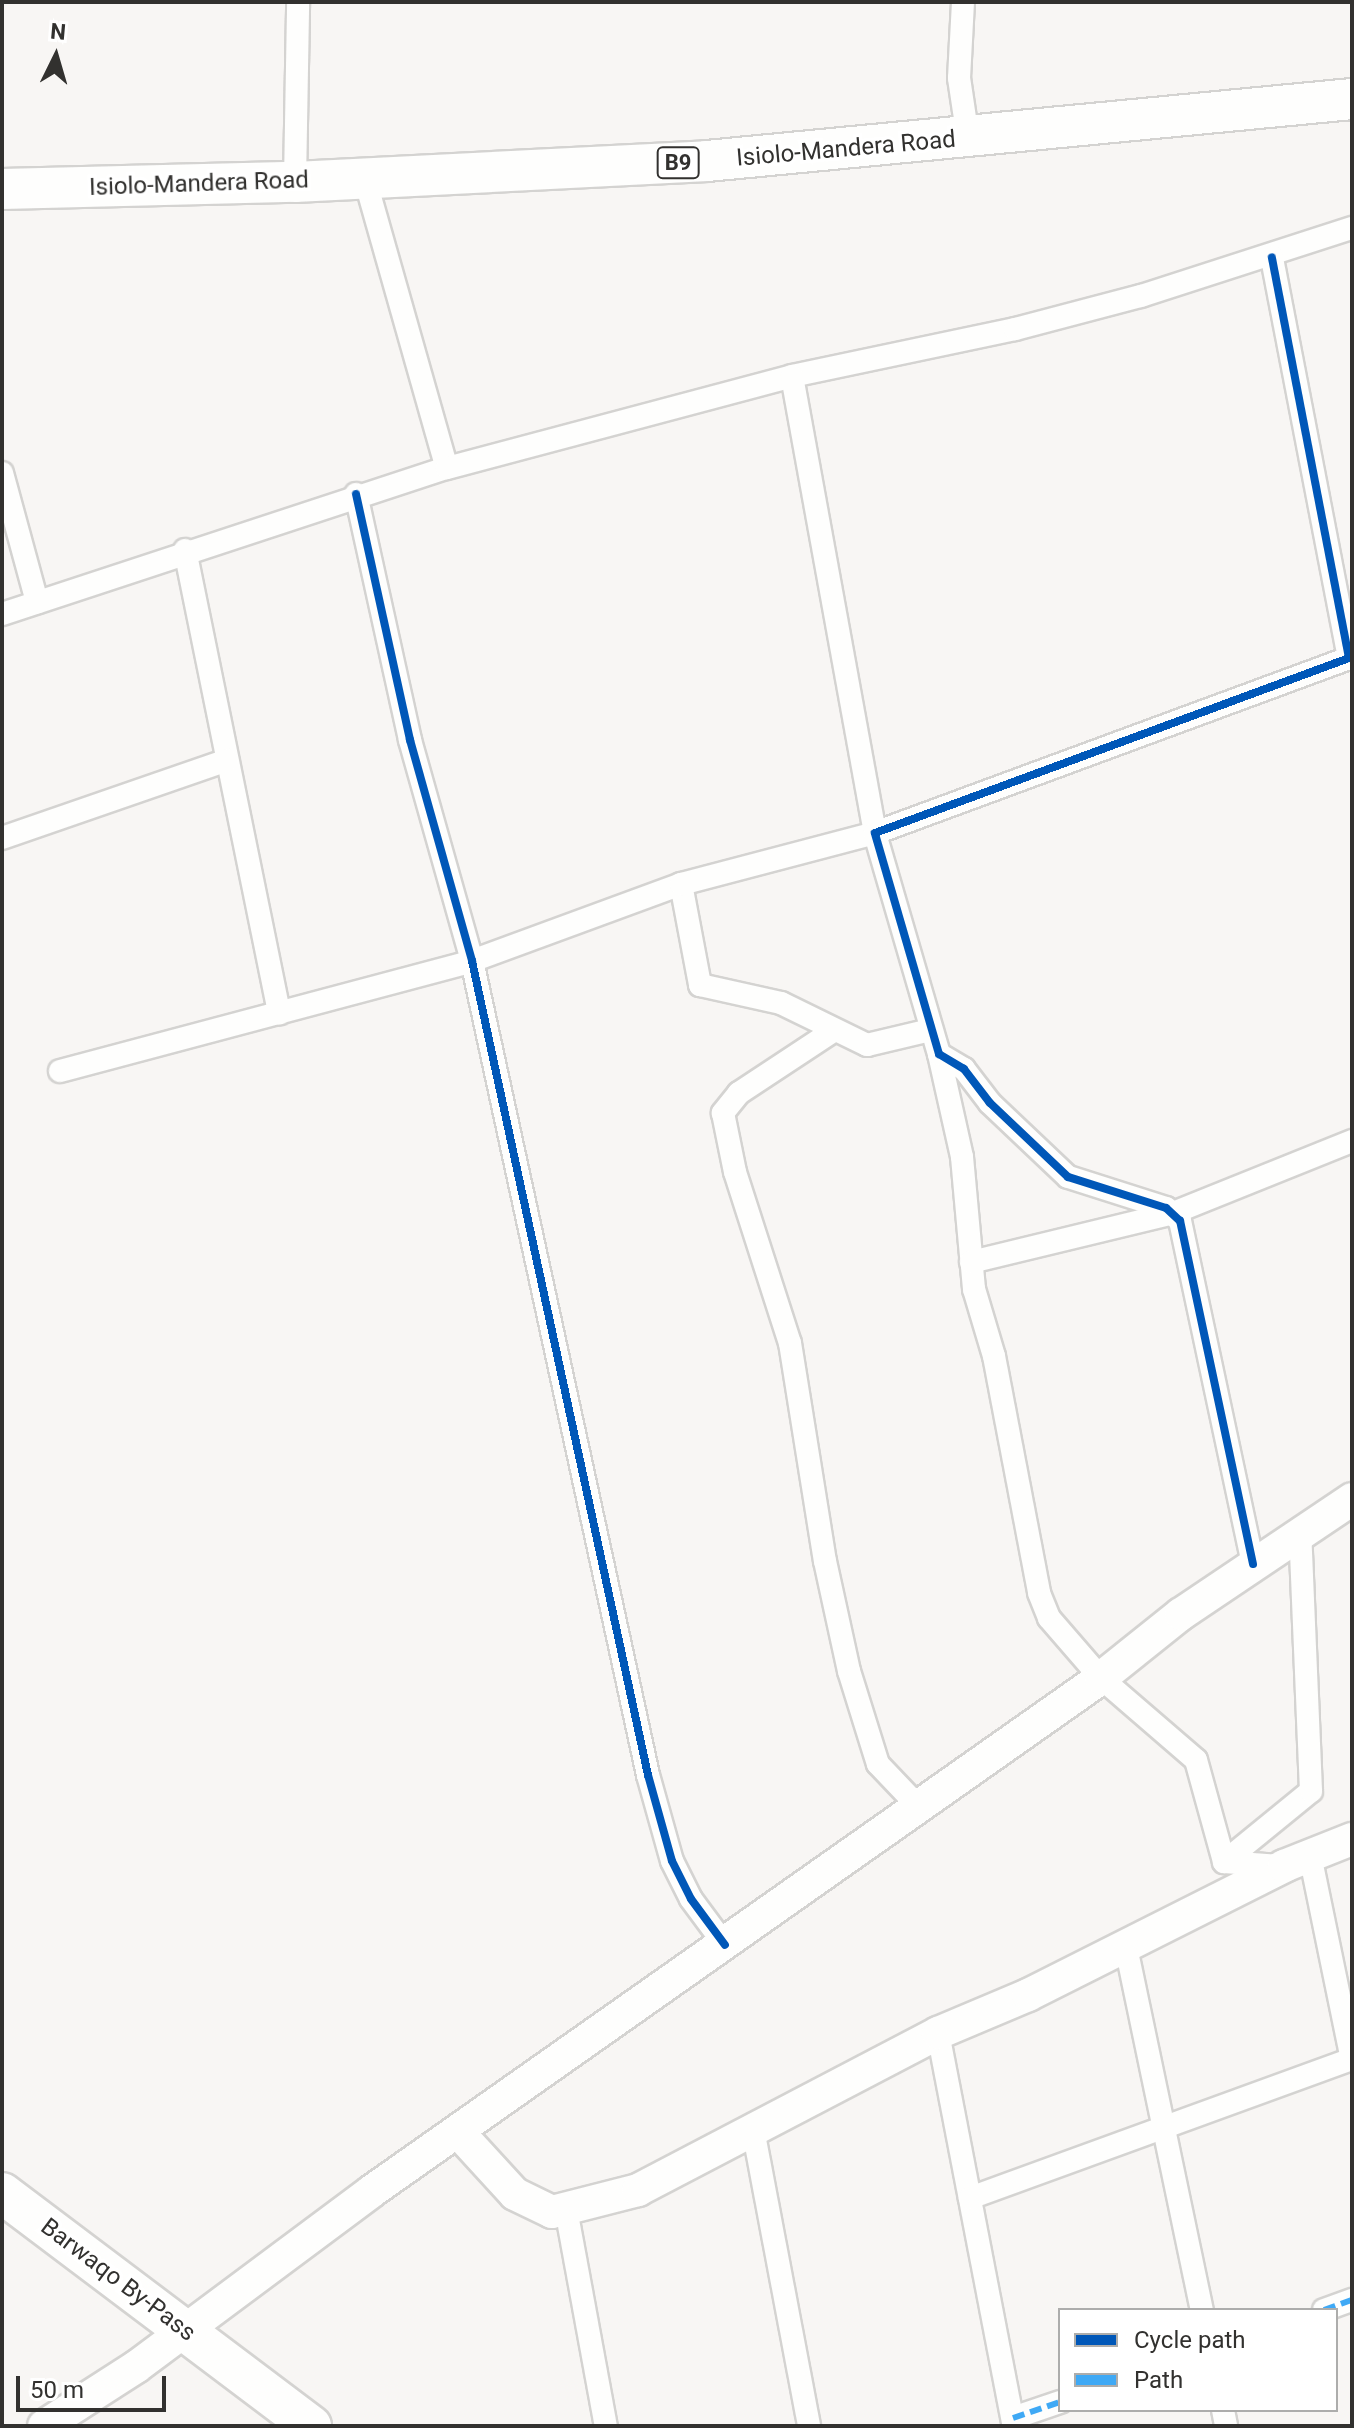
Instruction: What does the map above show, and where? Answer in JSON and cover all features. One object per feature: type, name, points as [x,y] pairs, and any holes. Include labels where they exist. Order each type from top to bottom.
[{"type":"highway","name":"Isiolo-Mandera Road","points":[[2,189],[295,182],[707,161],[1352,99]]},
{"type":"highway","name":"Barwaqo By-Pass","points":[[2,2193],[311,2426]]},
{"type":"main road","points":[[44,2426],[185,2331],[372,2191],[460,2134],[1101,1678],[1253,1564],[1352,1499]]},
{"type":"main road","points":[[460,2134],[515,2194],[552,2212],[663,2179],[938,2033],[1126,1947],[1297,1861],[1352,1839]]},
{"type":"street","points":[[295,182],[298,2]]},
{"type":"street","points":[[963,2],[959,78],[968,138]]},
{"type":"street","points":[[365,179],[447,468]]},
{"type":"street","points":[[2,614],[356,494],[792,376],[1015,329],[1272,257],[1352,228]]},
{"type":"street","points":[[60,1071],[472,961],[681,884],[875,833],[1351,662],[1272,257]]},
{"type":"street","points":[[792,376],[875,833],[939,1054],[962,1157],[971,1262],[1039,1593],[1049,1618],[1101,1678],[1196,1760],[1224,1862]]},
{"type":"street","points":[[2,473],[37,602]]},
{"type":"street","points":[[356,494],[410,740],[472,961],[648,1775],[672,1861],[691,1899],[725,1945]]},
{"type":"street","points":[[185,550],[279,1014]]},
{"type":"street","points":[[2,838],[227,760]]},
{"type":"street","points":[[681,884],[700,985],[781,1003],[867,1045],[930,1030]]},
{"type":"street","points":[[833,1031],[739,1093],[723,1113],[735,1172],[790,1343],[825,1561],[849,1671],[878,1764],[918,1806]]},
{"type":"street","points":[[939,1054],[964,1069],[998,1111],[1068,1177],[1173,1213],[1185,1236],[1253,1564]]},
{"type":"street","points":[[971,1262],[1173,1213],[1352,1141]]},
{"type":"street","points":[[1224,1862],[1311,1791],[1300,1533]]},
{"type":"street","points":[[970,2198],[1352,2059],[1297,1861],[1224,1862]]},
{"type":"street","points":[[1126,1947],[1202,2308]]},
{"type":"street","points":[[938,2033],[1013,2422],[1058,2403]]},
{"type":"street","points":[[753,2129],[809,2426]]},
{"type":"street","points":[[566,2209],[606,2426]]},
{"type":"street","points":[[1330,2308],[1352,2300]]},
{"type":"marked path","points":[[1330,2308],[1352,2300]]},
{"type":"marked path","points":[[1013,2418],[1058,2403]]},
{"type":"cycle path","points":[[1253,1564],[1180,1221],[1166,1208],[1068,1177],[990,1103],[964,1069],[939,1054],[875,833],[1349,658],[1272,257]]},
{"type":"cycle path","points":[[356,494],[410,740],[472,961],[648,1775],[672,1861],[691,1899],[725,1945]]}]
